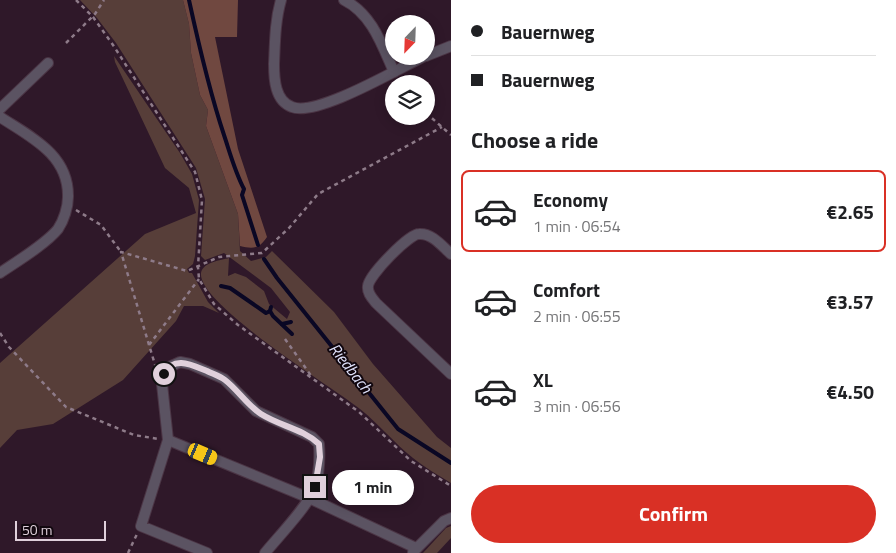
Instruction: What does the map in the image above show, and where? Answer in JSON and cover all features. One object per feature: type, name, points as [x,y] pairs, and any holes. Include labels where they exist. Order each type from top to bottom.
[{"type":"street","points":[[281,0],[276,16],[274,82],[282,100],[287,105],[302,110],[319,105],[362,88],[408,65]]},
{"type":"street","points":[[344,0],[360,12],[374,28],[394,72]]},
{"type":"street","points":[[435,52],[451,46]]},
{"type":"street","points":[[0,109],[48,63]]},
{"type":"street","points":[[0,117],[28,135],[50,153],[64,169],[68,187],[68,206],[58,229],[35,249],[0,273]]},
{"type":"street","points":[[451,254],[428,235],[417,233],[402,244],[374,275],[368,286],[369,294],[376,303],[451,374]]},
{"type":"street","points":[[207,553],[141,526],[168,440],[162,380],[167,368],[180,362],[190,364],[224,379],[256,411],[312,437],[319,444],[320,457],[315,487],[309,498],[265,553]]},
{"type":"street","points":[[168,440],[309,498],[414,551],[444,521],[451,518]]},
{"type":"path","points":[[76,0],[92,17],[142,89],[195,172],[202,200],[198,279],[214,304],[238,325],[359,412],[411,461],[451,486]]},
{"type":"path","points":[[66,43],[92,17],[104,0]]},
{"type":"path","points":[[435,121],[451,135]]},
{"type":"path","points":[[121,252],[187,271],[219,257],[262,253],[289,228],[318,194],[442,127]]},
{"type":"path","points":[[68,206],[101,225],[121,252],[156,368],[162,380]]},
{"type":"path","points":[[149,345],[198,279]]},
{"type":"path","points":[[0,333],[10,347],[66,407],[134,435],[168,440]]},
{"type":"path","points":[[286,339],[312,378]]},
{"type":"path","points":[[128,553],[141,526]]},
{"type":"shaded area","points":[[80,0],[183,0],[189,24],[191,53],[200,95],[208,110],[206,126],[238,214],[240,251],[251,261],[266,257],[272,251],[334,312],[373,364],[437,437],[451,448],[451,483],[413,458],[360,409],[269,345],[220,304],[206,287],[201,273],[202,269],[213,262],[229,258],[228,276],[235,273],[246,277],[264,291],[269,304],[287,319],[290,312],[271,288],[224,253],[205,260],[201,256],[205,199],[196,168],[116,43]]},
{"type":"shaded area","points":[[183,0],[238,0],[237,37],[215,37],[238,149],[267,237],[261,244],[255,247],[240,246],[238,214],[206,126],[208,110],[200,95],[191,53],[189,24]]},
{"type":"shaded area","points":[[114,56],[180,153],[192,174],[199,200],[195,256],[193,264],[187,269],[189,273],[192,273],[208,302],[219,313],[203,306],[184,306],[176,321],[123,380],[53,424],[17,430],[0,448],[0,363],[145,234],[196,213],[189,188],[165,168],[115,62]]},
{"type":"shaded area","points":[[451,526],[451,538],[437,553],[423,553],[446,528]]},
{"type":"waterway","name":"Riedbach","points":[[189,0],[214,101],[233,162],[244,189],[242,195],[258,245]]},
{"type":"waterway","name":"Riedbach","points":[[264,259],[277,278],[398,429],[451,463]]},
{"type":"waterway","points":[[221,286],[230,288],[266,313],[270,311]]},
{"type":"waterway","points":[[271,307],[270,311],[273,316],[292,334]]},
{"type":"waterway","points":[[282,324],[291,322]]},
{"type":"route","points":[[164,374],[167,368],[180,362],[190,364],[224,379],[256,411],[264,416],[312,437],[319,444],[320,457],[315,487]]}]
